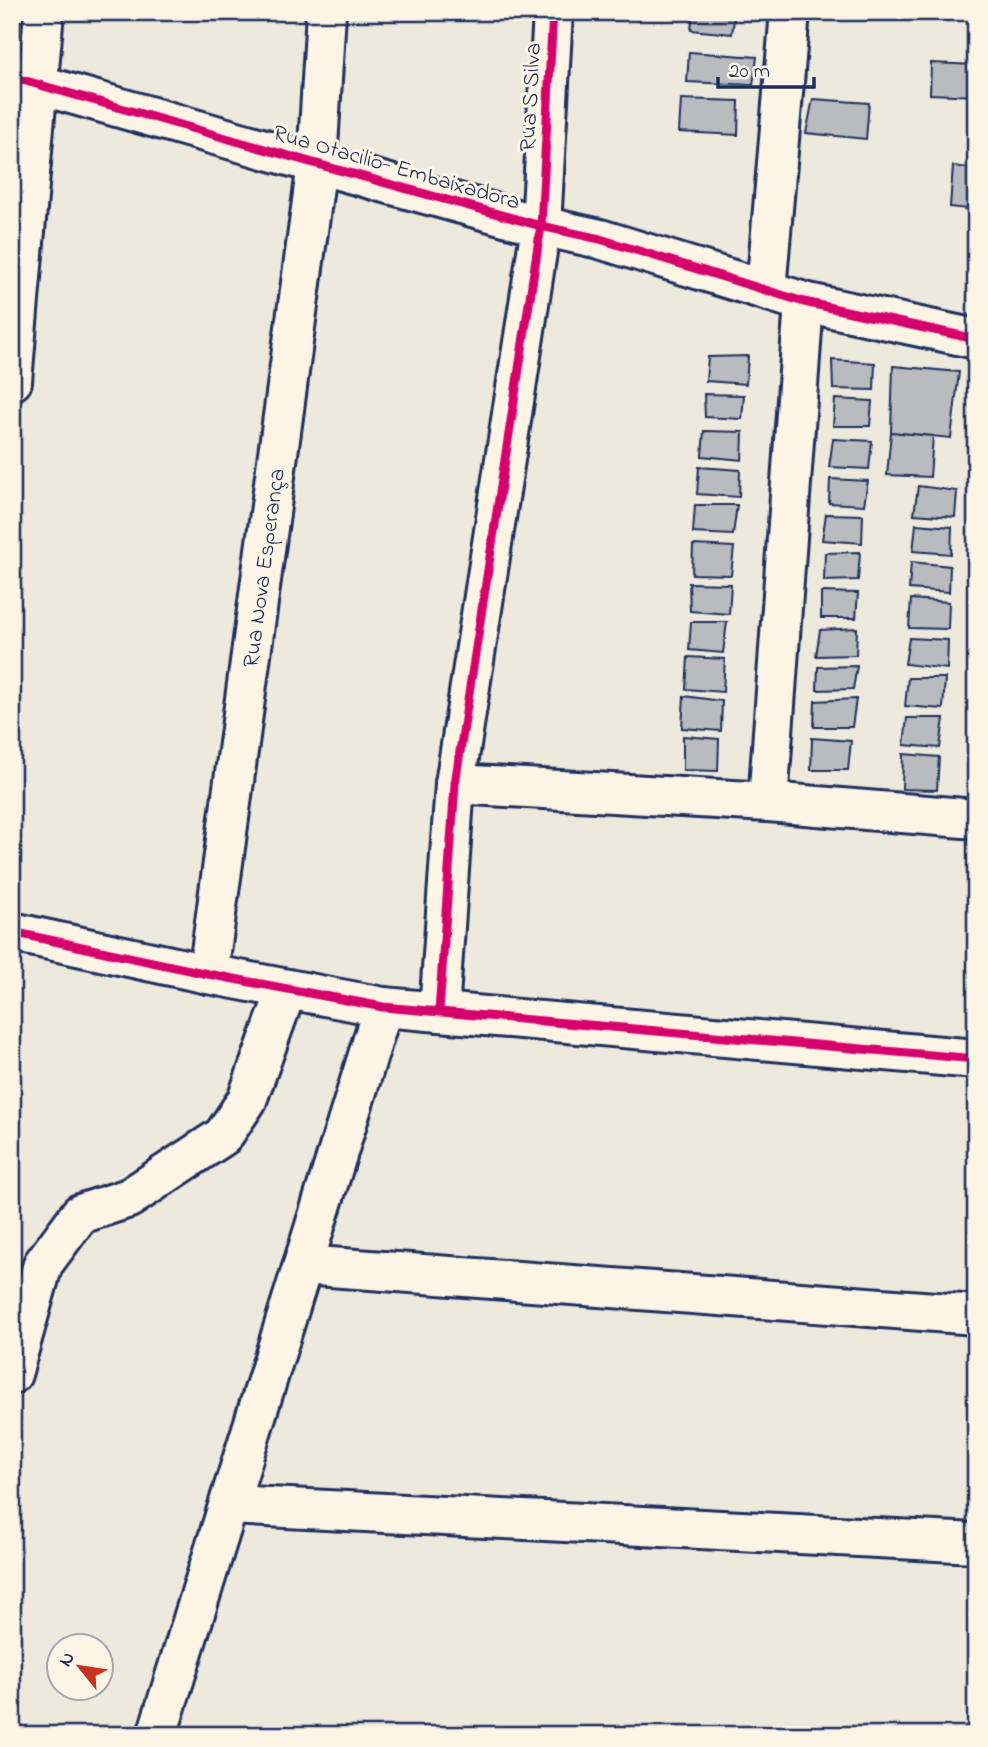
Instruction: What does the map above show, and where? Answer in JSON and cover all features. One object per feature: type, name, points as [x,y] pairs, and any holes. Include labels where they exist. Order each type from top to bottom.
[{"type":"street","points":[[12,381],[25,80],[44,12]]},
{"type":"street","name":"Rua Nova Esperança","points":[[208,974],[317,164],[326,12]]},
{"type":"street","name":"Rua S Silva","points":[[439,1012],[455,784],[541,226],[553,12]]},
{"type":"street","points":[[766,290],[790,12]]},
{"type":"street","name":"Rua Otacilio- Embaixadora","points":[[25,80],[541,226],[600,239],[804,302],[976,339]]},
{"type":"street","points":[[768,802],[804,302]]},
{"type":"street","points":[[455,784],[768,802],[976,819]]},
{"type":"street","points":[[12,932],[208,974],[383,1007],[976,1059]]},
{"type":"street","points":[[12,1373],[43,1264],[80,1214],[130,1198],[223,1136],[247,1100],[287,989]]},
{"type":"street","points":[[158,1735],[383,1007]]},
{"type":"street","points":[[303,1265],[976,1315]]},
{"type":"street","points":[[229,1505],[976,1543]]},
{"type":"building","points":[[693,12],[735,12],[732,34],[691,30]]},
{"type":"building","points":[[689,52],[757,57],[753,85],[687,82]]},
{"type":"building","points":[[931,63],[976,65],[976,96],[930,94]]},
{"type":"building","points":[[681,99],[739,101],[738,135],[679,132]]},
{"type":"building","points":[[813,99],[869,103],[866,139],[806,133]]},
{"type":"building","points":[[953,166],[976,169],[976,210],[950,207]]},
{"type":"building","points":[[748,356],[746,384],[706,381],[708,357]]},
{"type":"building","points":[[832,360],[875,363],[874,390],[833,389]]},
{"type":"building","points":[[893,366],[959,372],[951,438],[891,432]]},
{"type":"building","points":[[704,394],[744,395],[742,419],[705,417]]},
{"type":"building","points":[[835,399],[872,401],[870,426],[833,426]]},
{"type":"building","points":[[704,431],[743,432],[742,460],[702,456]]},
{"type":"building","points":[[891,432],[933,436],[930,477],[887,475]]},
{"type":"building","points":[[833,439],[872,441],[869,469],[829,467]]},
{"type":"building","points":[[699,467],[740,470],[739,497],[697,494]]},
{"type":"building","points":[[830,479],[868,481],[864,505],[829,503]]},
{"type":"building","points":[[918,486],[957,491],[955,517],[914,514]]},
{"type":"building","points":[[695,505],[737,505],[733,535],[693,533]]},
{"type":"building","points":[[826,514],[863,515],[862,543],[822,540]]},
{"type":"building","points":[[916,524],[952,527],[951,554],[913,551]]},
{"type":"building","points":[[693,545],[734,547],[731,575],[692,574]]},
{"type":"building","points":[[860,552],[858,580],[824,581],[825,553]]},
{"type":"building","points":[[911,562],[950,566],[949,592],[909,589]]},
{"type":"building","points":[[689,583],[731,584],[729,614],[690,611]]},
{"type":"building","points":[[821,592],[858,593],[856,618],[821,618]]},
{"type":"building","points":[[911,599],[949,602],[948,629],[909,628]]},
{"type":"building","points":[[691,622],[727,622],[723,653],[689,650]]},
{"type":"building","points":[[857,628],[856,655],[816,656],[820,630]]},
{"type":"building","points":[[909,638],[948,640],[947,669],[905,664]]},
{"type":"building","points":[[688,657],[725,659],[723,692],[686,689]]},
{"type":"building","points":[[857,666],[853,689],[817,690],[818,667]]},
{"type":"building","points":[[908,678],[945,678],[943,709],[905,706]]},
{"type":"building","points":[[684,696],[722,701],[721,731],[682,728]]},
{"type":"building","points":[[856,699],[852,727],[814,727],[815,701]]},
{"type":"building","points":[[907,718],[944,718],[940,748],[904,745]]},
{"type":"building","points":[[683,736],[719,739],[718,771],[683,770]]},
{"type":"building","points":[[812,738],[851,741],[848,770],[811,770]]},
{"type":"building","points":[[903,754],[939,757],[937,790],[902,789]]},
{"type":"cycle path","points":[[439,1012],[455,784],[541,226],[553,12]]},
{"type":"cycle path","points":[[12,77],[541,226],[600,239],[804,302],[976,339]]},
{"type":"cycle path","points":[[12,932],[208,974],[383,1007],[976,1059]]}]
